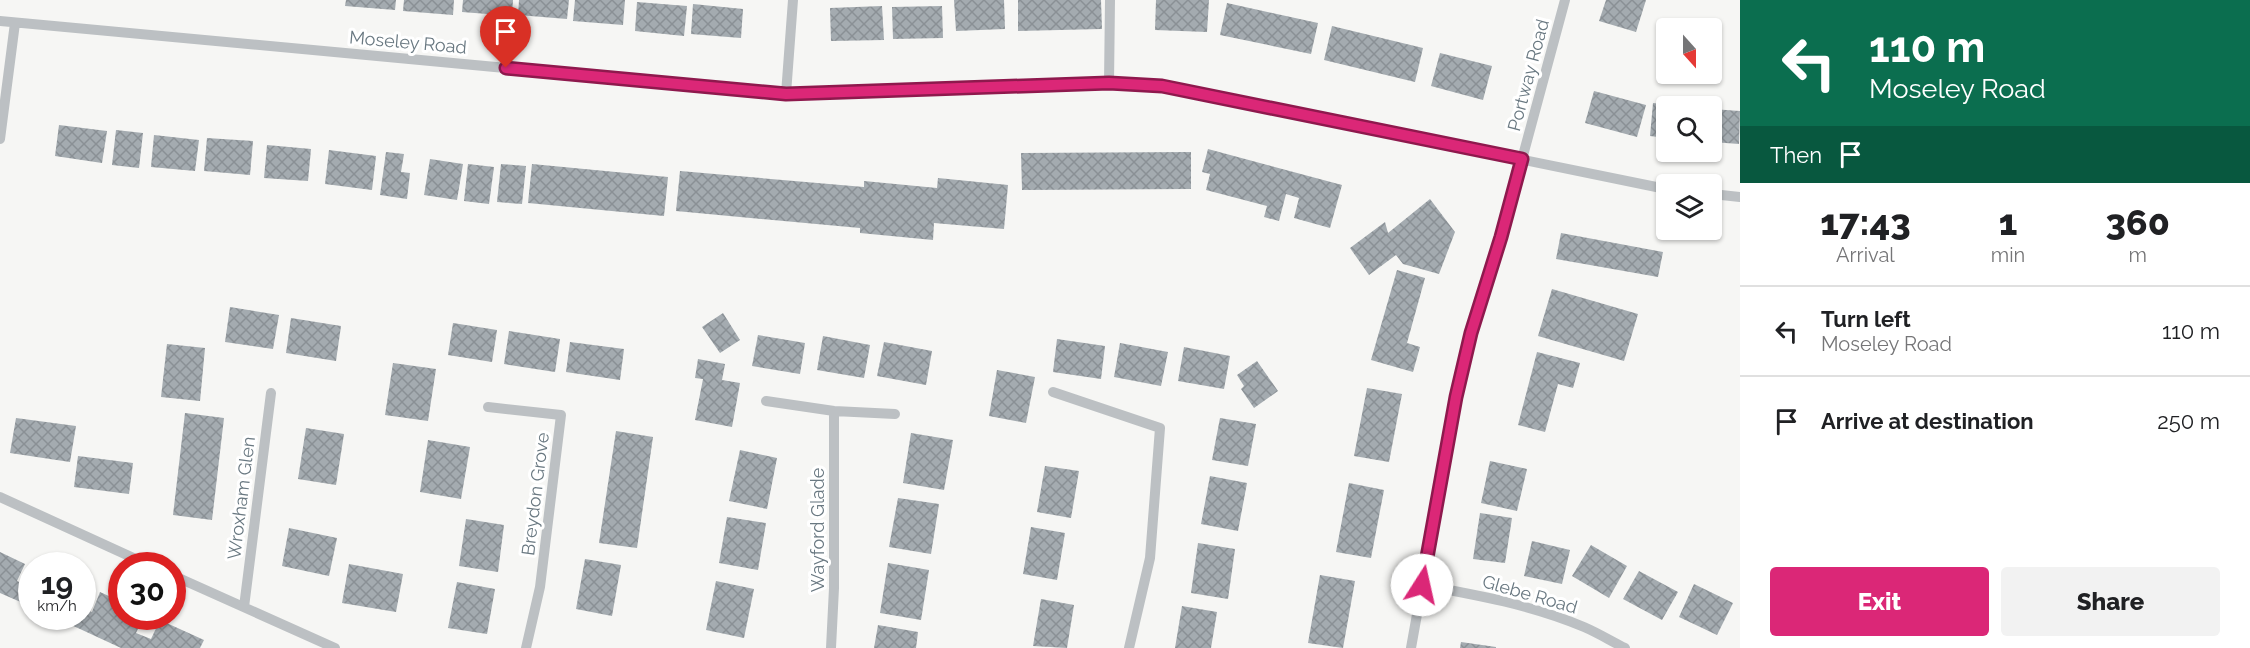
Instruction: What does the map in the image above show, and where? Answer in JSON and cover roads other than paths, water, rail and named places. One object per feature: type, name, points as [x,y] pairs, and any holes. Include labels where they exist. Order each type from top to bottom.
[{"type":"street","points":[[786,94],[792,0]]},
{"type":"street","points":[[1109,83],[1110,0]]},
{"type":"street","name":"Portway Road","points":[[1412,648],[1456,397],[1471,333],[1501,237],[1565,0]]},
{"type":"street","name":"Moseley Road","points":[[0,21],[786,94],[1109,83],[1162,86],[1656,187]]},
{"type":"street","points":[[0,139],[15,23]]},
{"type":"street","points":[[1722,195],[1740,197]]},
{"type":"street","points":[[1053,392],[1160,428],[1150,558],[1129,648]]},
{"type":"street","name":"Wroxham Glen","points":[[244,607],[271,393]]},
{"type":"street","points":[[766,401],[834,411],[895,414]]},
{"type":"street","name":"Breydon Grove","points":[[488,407],[561,415],[540,587],[526,648]]},
{"type":"street","name":"Wayford Glade","points":[[831,648],[834,588],[834,411]]},
{"type":"street","points":[[0,497],[120,552]]},
{"type":"street","points":[[186,581],[334,648]]},
{"type":"street","name":"Glebe Road","points":[[1422,585],[1494,598],[1532,608],[1584,627],[1625,648]]}]
